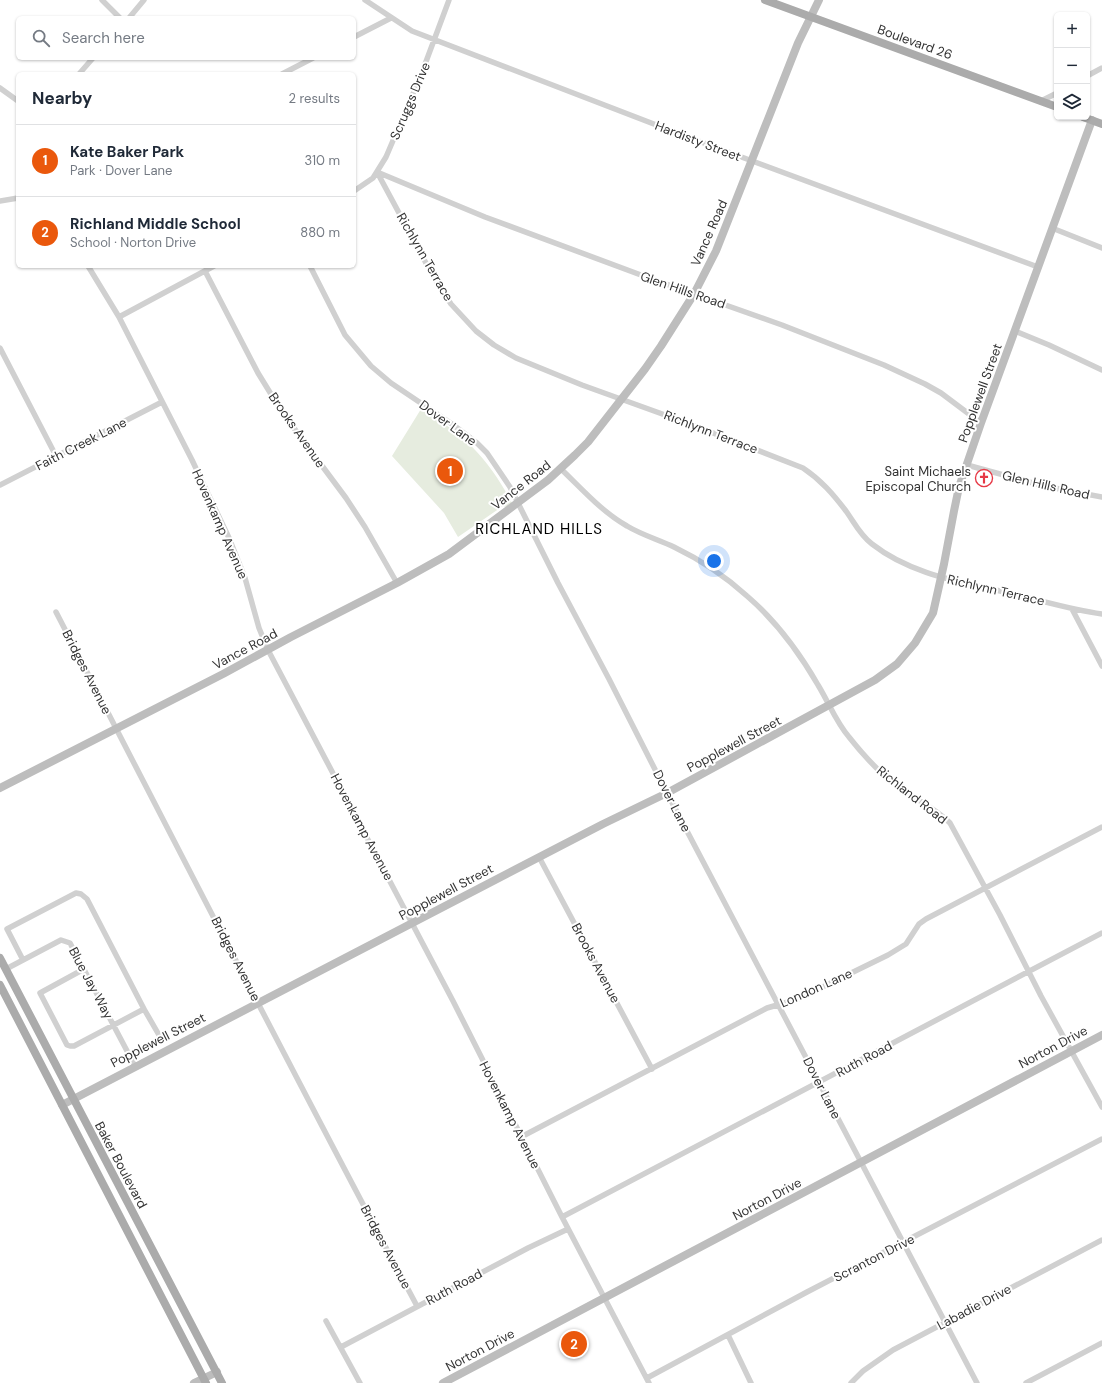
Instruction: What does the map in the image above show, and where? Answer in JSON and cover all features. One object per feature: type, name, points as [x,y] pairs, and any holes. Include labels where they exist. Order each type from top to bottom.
[{"type":"main road","name":"Boulevard 26","points":[[765,0],[1054,106]]},
{"type":"main road","points":[[1092,120],[1102,124]]},
{"type":"main road","name":"Baker Boulevard","points":[[0,958],[222,1383]]},
{"type":"main road","name":"Baker Boulevard","points":[[0,985],[204,1381]]},
{"type":"street","points":[[102,0],[118,16]]},
{"type":"street","points":[[131,16],[144,0]]},
{"type":"street","name":"Hardisty Street","points":[[365,0],[412,31],[752,161],[1038,267]]},
{"type":"street","name":"Scruggs Drive","points":[[356,190],[373,178],[395,138],[435,40],[449,0]]},
{"type":"street","name":"Vance Road","points":[[0,788],[223,674],[397,583],[449,554],[561,469],[588,442],[622,399],[661,346],[694,294],[716,251],[784,78],[810,16],[819,0]]},
{"type":"street","points":[[356,36],[391,18]]},
{"type":"street","points":[[81,72],[91,60]]},
{"type":"street","points":[[286,72],[309,60]]},
{"type":"street","points":[[1090,74],[1102,68]]},
{"type":"street","points":[[0,88],[16,100]]},
{"type":"street","points":[[1041,101],[1054,94]]},
{"type":"street","name":"Popplewell Street","points":[[62,1105],[539,857],[667,793],[829,706],[875,680],[896,664],[915,643],[933,613],[959,487],[1092,120]]},
{"type":"street","name":"Glen Hills Road","points":[[377,172],[485,217],[782,325],[884,365],[941,393],[981,423]]},
{"type":"street","name":"Richlynn Terrace","points":[[377,172],[438,284],[451,304],[476,332],[494,345],[516,358],[803,468],[813,474],[831,491],[847,512],[856,528],[871,543],[893,559],[916,570],[940,578],[1049,602],[1072,609],[1102,614]]},
{"type":"street","points":[[0,201],[16,198]]},
{"type":"street","points":[[1052,228],[1102,248]]},
{"type":"street","name":"Hovenkamp Avenue","points":[[89,268],[119,317],[229,538],[245,578],[258,628],[268,650],[412,924],[568,1229],[648,1380]]},
{"type":"street","points":[[119,317],[211,268]]},
{"type":"street","name":"Dover Lane","points":[[311,268],[345,335],[367,362],[391,383],[452,424],[477,443],[496,465],[518,503],[558,584],[610,679],[667,793],[977,1383]]},
{"type":"street","name":"Brooks Avenue","points":[[206,271],[258,373],[282,412],[346,498],[365,527],[397,583]]},
{"type":"street","points":[[1015,331],[1102,370]]},
{"type":"street","points":[[0,348],[56,456]]},
{"type":"street","name":"Faith Creek Lane","points":[[0,485],[162,402]]},
{"type":"street","name":"Glen Hills Road","points":[[967,465],[1044,486],[1102,498]]},
{"type":"street","name":"Richland Road","points":[[561,469],[598,504],[628,527],[674,547],[718,572],[748,596],[791,643],[808,668],[838,723],[847,736],[876,768],[899,788],[950,823],[1028,972],[1102,1107]]},
{"type":"street","points":[[1072,609],[1102,666]]},
{"type":"street","name":"Bridges Avenue","points":[[56,612],[319,1122],[417,1306]]},
{"type":"street","name":"London Lane","points":[[521,1137],[767,1008],[798,999],[888,955],[906,944],[919,924],[926,919],[1102,827]]},
{"type":"street","name":"Brooks Avenue","points":[[539,857],[652,1069]]},
{"type":"street","points":[[23,960],[7,929],[76,893],[81,894],[87,899],[159,1035]]},
{"type":"street","name":"Ruth Road","points":[[562,1217],[1102,933]]},
{"type":"street","name":"Blue Jay Way","points":[[6,969],[62,940],[70,943],[135,1066]]},
{"type":"street","points":[[84,969],[40,993],[66,1045],[74,1046],[144,1009]]},
{"type":"street","name":"Norton Drive","points":[[443,1383],[1102,1035]]},
{"type":"street","name":"Scranton Drive","points":[[648,1380],[728,1335],[1102,1139]]},
{"type":"street","name":"Ruth Road","points":[[341,1347],[417,1306],[568,1229]]},
{"type":"street","name":"Labadie Drive","points":[[851,1383],[863,1371],[893,1350],[1102,1240]]},
{"type":"street","points":[[326,1321],[360,1383]]},
{"type":"street","points":[[728,1335],[751,1383]]},
{"type":"street","points":[[1026,1383],[1102,1343]]},
{"type":"street","points":[[194,1383],[204,1381],[217,1372]]},
{"type":"shaded area","points":[[421,409],[450,428],[474,449],[494,473],[512,503],[506,507],[503,506],[458,537],[444,513],[392,456]]},
{"type":"place","name":"Kate Baker Park","points":[[450,471]]},
{"type":"place","name":"Saint Michaels Episcopal Church","points":[[984,478]]},
{"type":"place","name":"Richland Middle School","points":[[574,1344]]},
{"type":"district","name":"RICHLAND HILLS","points":[[539,529]]}]
